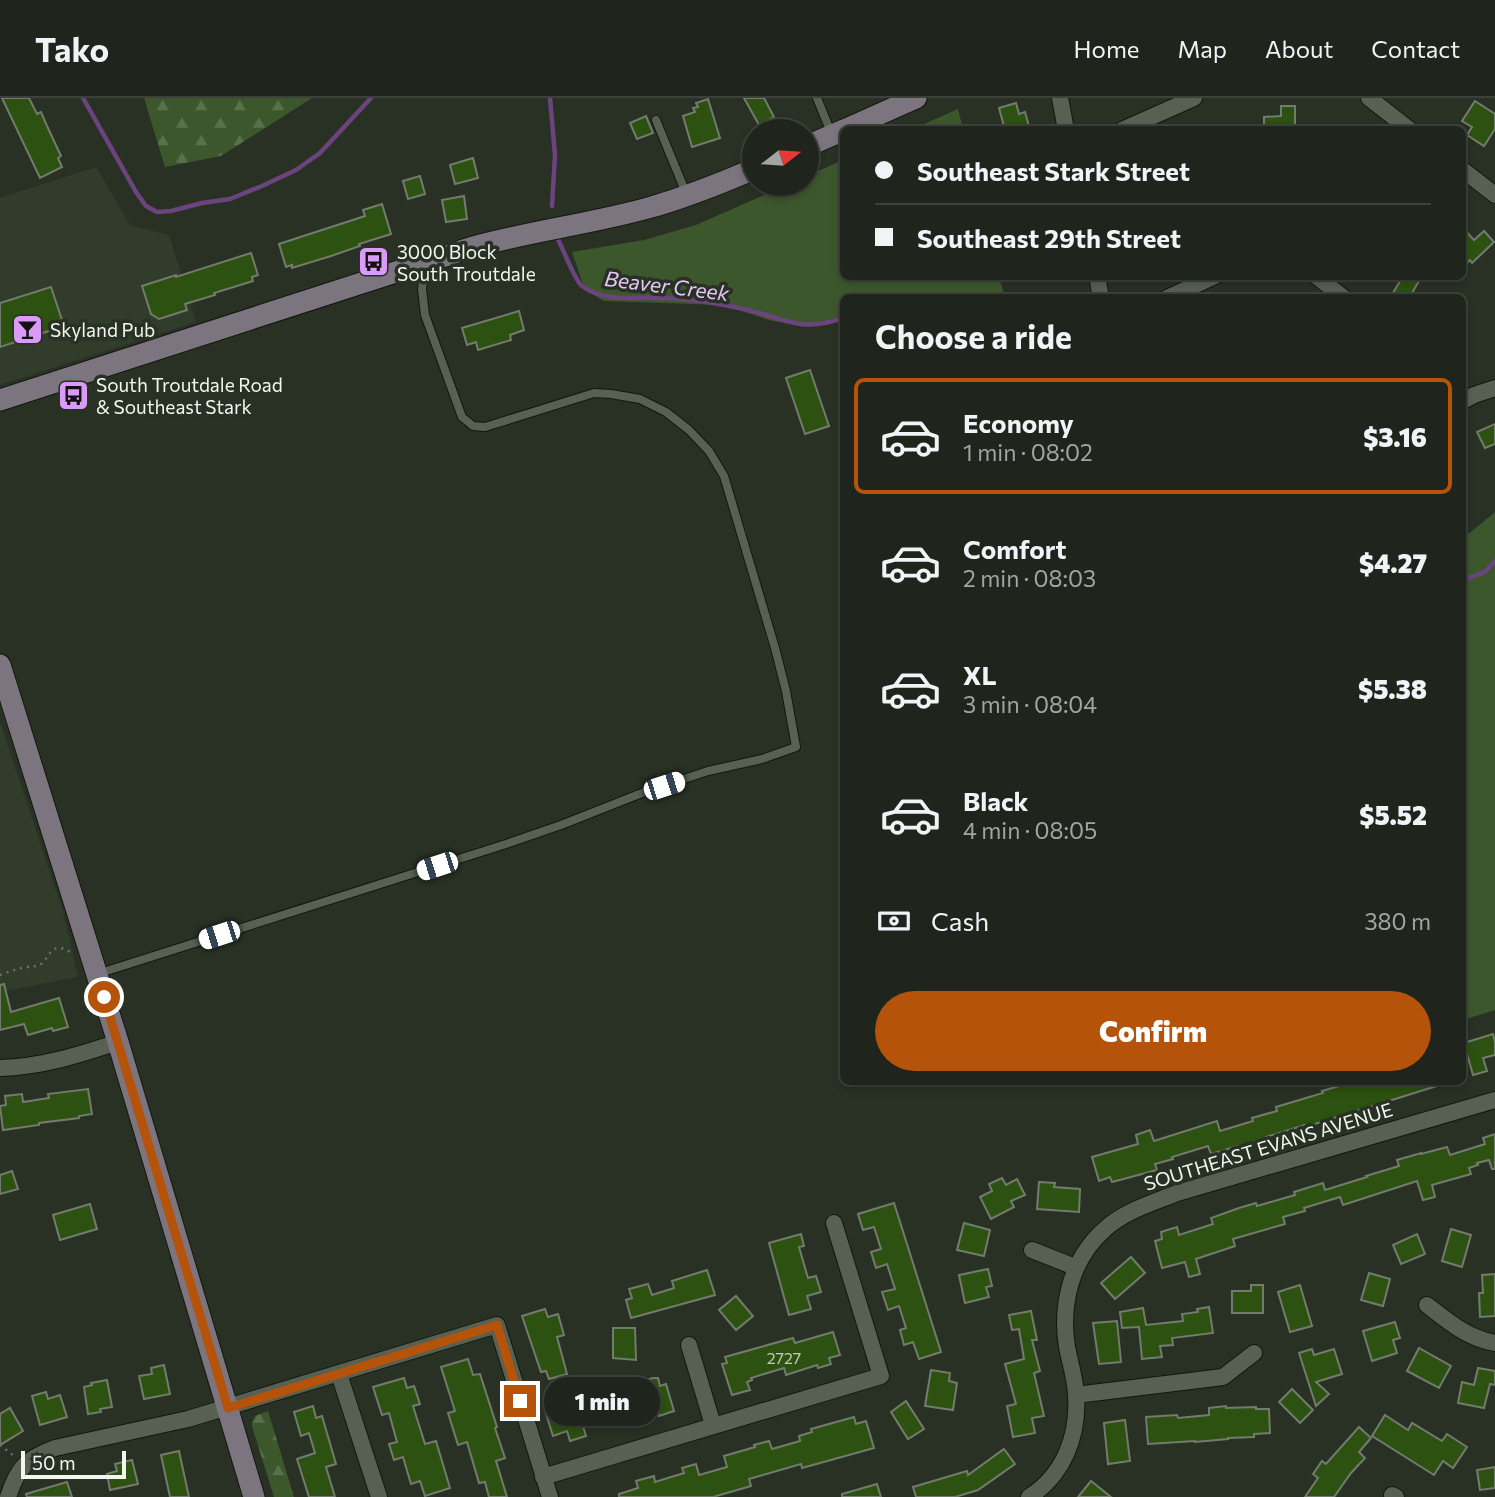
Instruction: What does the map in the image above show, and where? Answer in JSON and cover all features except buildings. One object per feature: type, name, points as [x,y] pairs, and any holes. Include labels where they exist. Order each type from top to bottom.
[{"type":"main road","points":[[852,126],[916,98]]},
{"type":"main road","points":[[819,141],[840,131]]},
{"type":"main road","points":[[0,400],[425,262],[504,238],[617,216],[688,196],[742,174]]},
{"type":"main road","points":[[0,665],[118,1042],[254,1497]]},
{"type":"street","points":[[1060,98],[1065,126]]},
{"type":"street","points":[[1131,126],[1194,98]]},
{"type":"street","points":[[1369,98],[1405,126]]},
{"type":"street","points":[[1466,172],[1495,195]]},
{"type":"street","points":[[1176,294],[1206,280]]},
{"type":"street","points":[[1321,280],[1339,294]]},
{"type":"street","points":[[1466,399],[1495,388]]},
{"type":"street","points":[[0,1068],[22,1068],[48,1063],[118,1042]]},
{"type":"street","name":"SOUTHEAST EVANS AVENUE","points":[[1029,1497],[1042,1488],[1059,1468],[1069,1447],[1074,1429],[1076,1395],[1066,1343],[1068,1291],[1076,1267],[1091,1242],[1107,1227],[1127,1214],[1177,1194],[1495,1100]]},
{"type":"street","points":[[543,1477],[881,1376],[834,1223]]},
{"type":"street","points":[[1032,1250],[1076,1267]]},
{"type":"street","points":[[1427,1305],[1452,1325],[1495,1343]]},
{"type":"street","points":[[8,1497],[14,1479],[24,1465],[36,1456],[55,1448],[228,1408],[497,1325],[550,1497]]},
{"type":"street","points":[[690,1345],[713,1425]]},
{"type":"street","points":[[1076,1395],[1223,1377],[1254,1353]]},
{"type":"street","points":[[340,1374],[379,1497]]},
{"type":"lane","points":[[817,98],[840,131]]},
{"type":"lane","points":[[656,120],[688,196]]},
{"type":"lane","points":[[97,974],[506,844],[708,771],[762,759],[796,747],[780,670],[738,522],[724,476],[709,451],[689,430],[666,412],[640,399],[611,394],[594,393],[499,424],[473,426],[462,417],[425,315],[422,289],[425,262]]},
{"type":"path","points":[[0,975],[30,966],[36,967],[49,952],[56,949],[67,949],[73,954]]},
{"type":"shaded area","points":[[96,167],[130,225],[169,235],[196,322],[0,385],[0,198]]},
{"type":"shaded area","points":[[0,722],[63,911],[78,977],[0,992]]},
{"type":"green space","points":[[144,98],[312,98],[221,156],[165,167]]},
{"type":"green space","points":[[958,109],[962,126],[920,126]]},
{"type":"green space","points":[[840,161],[840,280],[1000,280],[1004,294],[840,294],[840,317],[800,326],[769,320],[723,305],[604,301],[585,290],[572,252],[644,240],[696,225],[762,196],[819,196],[819,171]]},
{"type":"green space","points":[[1495,512],[1495,1010],[1466,1019],[1466,534]]},
{"type":"green space","points":[[268,1411],[294,1497],[274,1497],[252,1426],[255,1416]]},
{"type":"waterway","points":[[83,98],[136,192],[146,206],[157,212],[230,199],[296,170],[320,153],[371,98]]},
{"type":"waterway","points":[[550,98],[555,155],[552,206]]},
{"type":"waterway","name":"Beaver Creek","points":[[558,239],[579,283],[599,294],[617,298],[708,302],[801,324],[840,319]]},
{"type":"waterway","name":"Beaver Creek","points":[[1466,579],[1485,572],[1495,561]]},
{"type":"place","name":"3000 Block South Troutdale","points":[[374,262]]},
{"type":"place","name":"Skyland Pub","points":[[27,329]]},
{"type":"place","name":"South Troutdale Road & Southeast Stark","points":[[73,395]]},
{"type":"route","points":[[104,997],[228,1408],[497,1325],[520,1401]]}]
